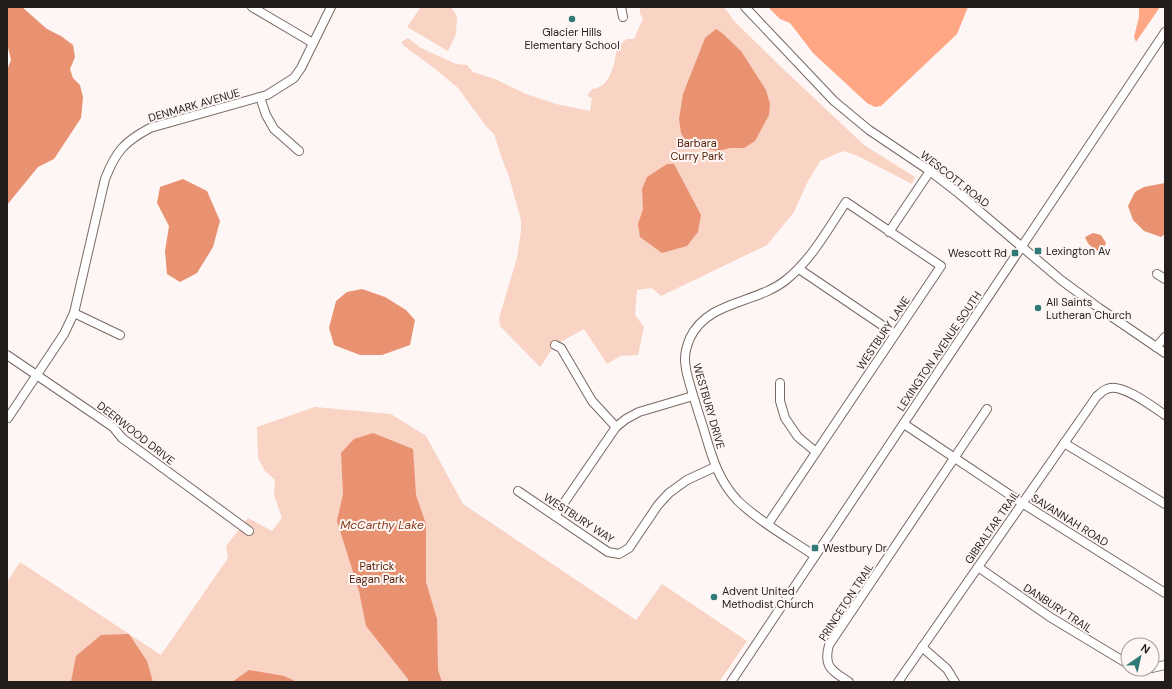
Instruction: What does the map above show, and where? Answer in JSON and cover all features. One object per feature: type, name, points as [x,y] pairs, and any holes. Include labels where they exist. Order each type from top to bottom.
[{"type":"street","points":[[252,7],[313,43]]},
{"type":"street","name":"DENMARK AVENUE","points":[[8,418],[64,334],[74,313],[105,179],[111,163],[120,149],[134,137],[150,128],[267,95],[294,78],[301,68],[331,7]]},
{"type":"street","points":[[621,7],[623,17]]},
{"type":"street","name":"WESCOTT ROAD","points":[[745,7],[834,101],[869,130],[930,171],[1076,291],[1165,353]]},
{"type":"street","name":"LEXINGTON AVENUE SOUTH","points":[[731,682],[1165,32]]},
{"type":"street","points":[[260,97],[266,115],[274,129],[299,151]]},
{"type":"street","points":[[889,232],[930,171]]},
{"type":"street","name":"WESTBURY DRIVE","points":[[815,556],[749,511],[725,484],[715,467],[687,374],[685,359],[687,344],[693,331],[702,320],[716,311],[772,289],[785,281],[799,269],[812,254],[846,202],[889,232]]},
{"type":"street","name":"WESTBURY LANE","points":[[768,524],[941,266],[889,232]]},
{"type":"street","points":[[799,269],[895,334]]},
{"type":"street","points":[[1157,274],[1165,279]]},
{"type":"street","points":[[74,313],[120,335]]},
{"type":"street","points":[[1156,347],[1165,337]]},
{"type":"street","points":[[555,346],[561,348],[592,401],[616,427]]},
{"type":"street","name":"DEERWOOD DRIVE","points":[[7,355],[113,427],[122,438],[249,531]]},
{"type":"street","points":[[780,383],[780,401],[785,418],[798,437],[816,452]]},
{"type":"street","name":"GIBRALTAR TRAIL","points":[[898,682],[1097,396],[1108,388],[1117,387],[1126,390],[1165,415]]},
{"type":"street","points":[[555,516],[616,427],[626,418],[639,412],[693,396]]},
{"type":"street","name":"PRINCETON TRAIL","points":[[849,682],[833,671],[826,660],[829,645],[987,409]]},
{"type":"street","name":"SAVANNAH ROAD","points":[[904,424],[1022,503],[1165,593]]},
{"type":"street","points":[[1064,443],[1165,504]]},
{"type":"street","name":"WESTBURY WAY","points":[[518,491],[608,552],[620,554],[629,548],[658,505],[669,493],[687,480],[715,467]]},
{"type":"street","name":"DANBURY TRAIL","points":[[978,567],[1050,617],[1120,659]]},
{"type":"street","points":[[922,647],[947,669],[955,682]]},
{"type":"green space","points":[[421,7],[451,7],[457,16],[456,34],[448,51],[407,27]]},
{"type":"green space","name":"Barbara Curry Park","points":[[640,7],[724,7],[735,22],[864,145],[915,177],[912,184],[858,156],[843,151],[820,161],[808,181],[794,212],[767,245],[661,296],[652,288],[637,290],[635,315],[644,327],[638,355],[620,356],[607,364],[584,329],[555,345],[540,367],[500,326],[499,318],[517,258],[521,220],[509,177],[494,134],[486,126],[458,88],[404,46],[401,42],[408,38],[421,48],[456,64],[467,65],[473,72],[495,79],[526,94],[556,104],[590,111],[592,98],[587,96],[592,89],[598,88],[608,79],[615,60],[617,47],[627,39],[634,39],[643,18],[640,14]]},
{"type":"green space","name":"Patrick Eagan Park","points":[[315,407],[391,414],[426,436],[463,504],[636,620],[662,584],[747,641],[719,682],[7,682],[7,582],[20,562],[161,655],[228,558],[226,546],[248,518],[272,531],[282,518],[274,495],[275,480],[265,471],[258,458],[257,427]]},
{"type":"shaded area","points":[[768,7],[968,7],[957,34],[881,106],[875,107],[867,103],[813,53],[790,23],[780,19]]},
{"type":"shaded area","points":[[1139,7],[1160,7],[1136,42],[1134,37],[1139,17]]},
{"type":"water","points":[[7,7],[22,7],[47,29],[61,36],[73,45],[75,57],[70,69],[73,78],[80,85],[83,97],[81,118],[54,159],[38,167],[7,205],[7,70],[11,60],[7,43]]},
{"type":"water","points":[[716,29],[741,51],[766,90],[770,104],[769,115],[755,141],[744,148],[730,148],[719,151],[701,148],[694,146],[685,140],[681,133],[679,119],[683,94],[705,38]]},
{"type":"water","points":[[667,164],[674,164],[701,215],[698,232],[687,246],[662,253],[640,237],[638,224],[643,209],[642,189],[647,177]]},
{"type":"water","points":[[183,179],[207,191],[220,221],[213,247],[197,273],[180,282],[167,274],[165,251],[169,226],[157,203],[160,187]]},
{"type":"water","points":[[1165,183],[1165,234],[1161,237],[1144,231],[1133,220],[1128,206],[1135,192],[1144,187]]},
{"type":"water","points":[[1093,233],[1101,235],[1106,243],[1100,252],[1087,242],[1085,237]]},
{"type":"water","points":[[362,289],[385,297],[406,310],[415,320],[410,345],[382,355],[360,355],[334,345],[329,328],[336,301],[347,292]]},
{"type":"water","name":"McCarthy Lake","points":[[373,433],[413,449],[416,495],[426,524],[426,582],[437,619],[438,670],[442,682],[408,682],[408,679],[366,626],[359,591],[337,521],[343,494],[341,453],[354,439]]},
{"type":"water","points":[[129,634],[147,661],[153,682],[71,682],[76,656],[101,635]]},
{"type":"water","points":[[249,670],[284,676],[297,682],[232,682]]},
{"type":"place","name":"Glacier Hills Elementary School","points":[[572,19]]},
{"type":"place","name":"Lexington Av","points":[[1038,251]]},
{"type":"place","name":"Wescott Rd","points":[[1015,253]]},
{"type":"place","name":"All Saints Lutheran Church","points":[[1038,308]]},
{"type":"place","name":"Westbury Dr","points":[[815,548]]},
{"type":"place","name":"Advent United Methodist Church","points":[[714,597]]}]
